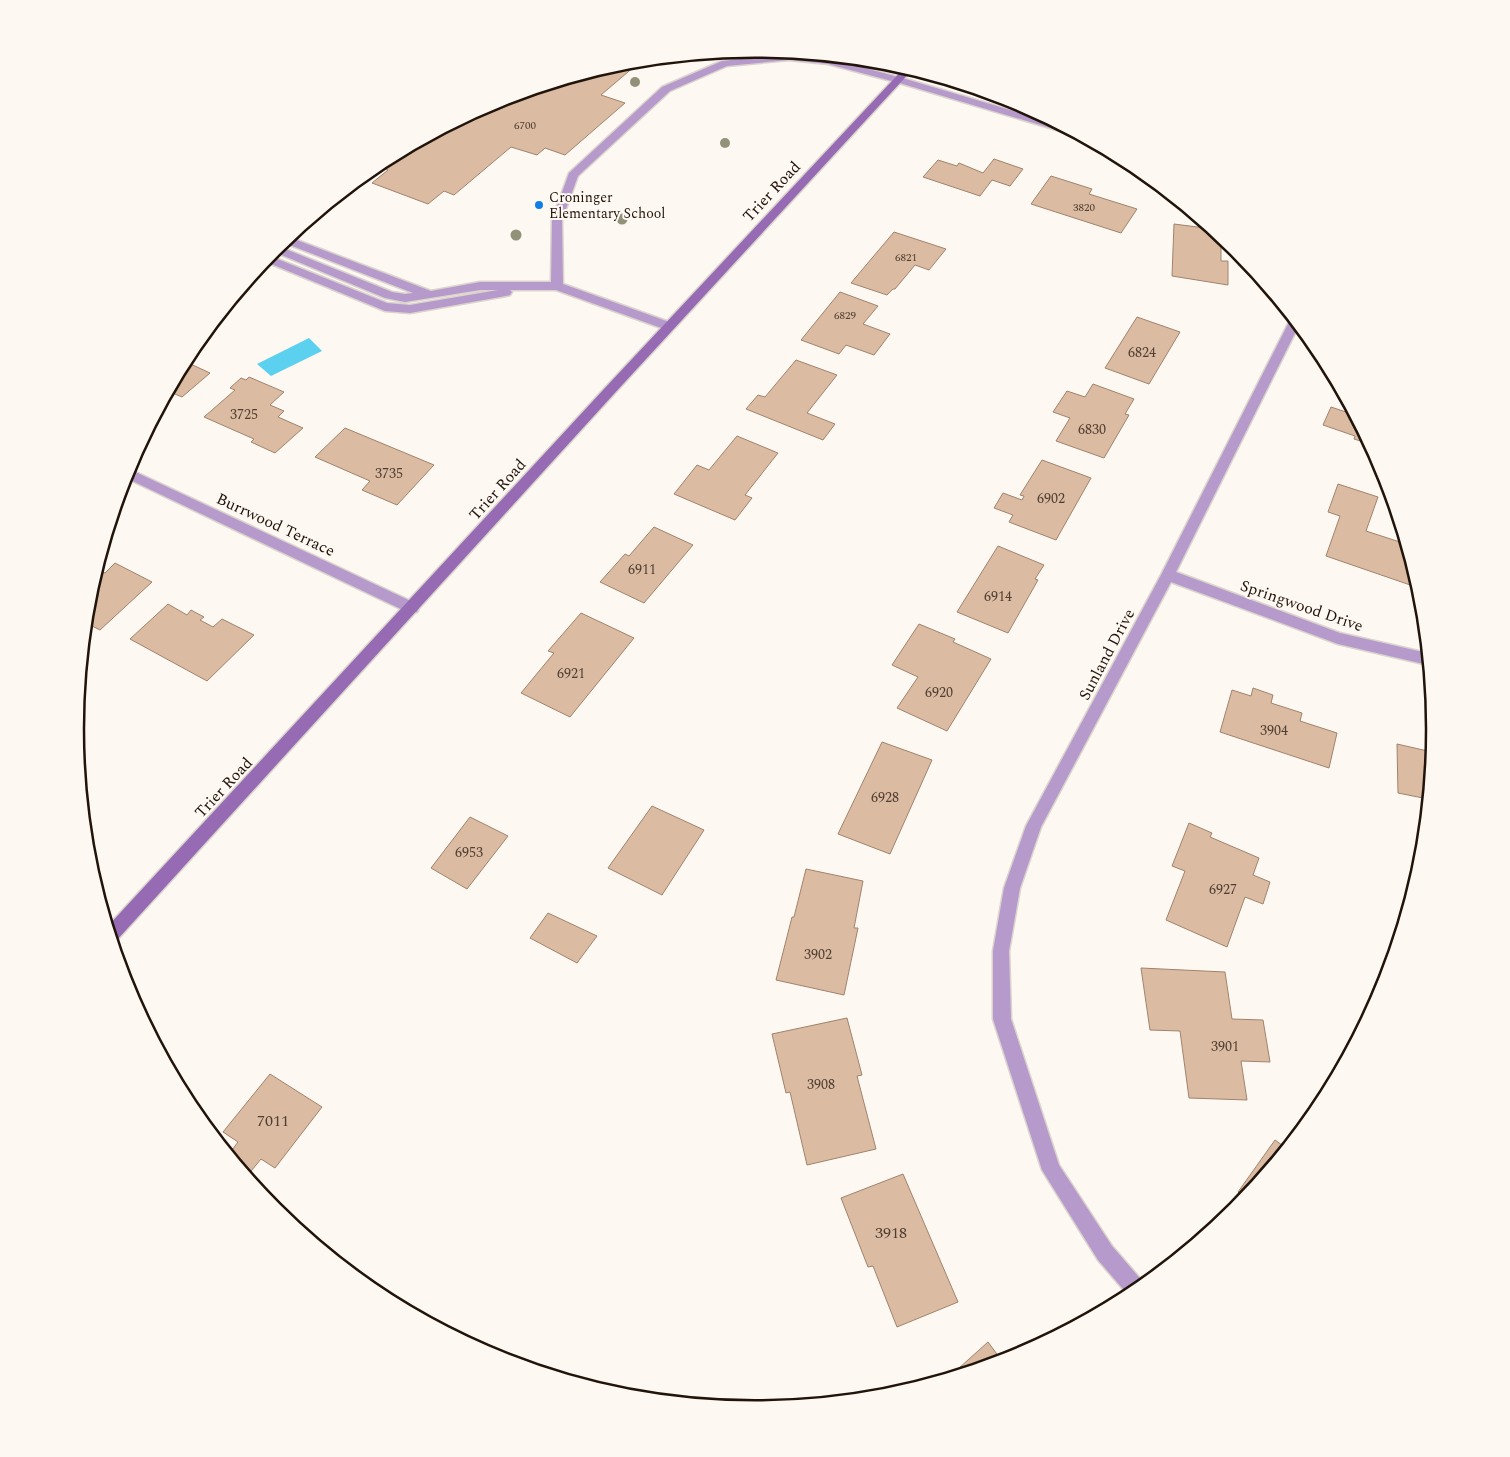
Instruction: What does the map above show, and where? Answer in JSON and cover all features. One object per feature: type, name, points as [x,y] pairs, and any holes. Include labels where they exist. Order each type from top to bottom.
[{"type":"street","points":[[557,286],[557,220],[573,174],[666,89],[725,63],[768,58]]},
{"type":"street","points":[[832,62],[1042,122]]},
{"type":"street","name":"Trier Road","points":[[116,930],[668,326],[904,74]]},
{"type":"street","points":[[293,242],[402,286],[430,295]]},
{"type":"street","points":[[283,252],[389,295],[405,298],[480,286],[557,286],[668,326]]},
{"type":"street","points":[[274,261],[385,307],[410,310],[498,295],[521,286]]},
{"type":"street","name":"Sunland Drive","points":[[1131,1284],[1105,1253],[1051,1170],[1002,1020],[1002,942],[1012,888],[1034,826],[1168,575],[1292,327]]},
{"type":"street","name":"Burrwood Terrace","points":[[134,476],[412,608]]},
{"type":"street","name":"Springwood Drive","points":[[1168,575],[1338,638],[1422,658]]},
{"type":"water","points":[[309,338],[322,351],[271,376],[257,364]]},
{"type":"building","name":"Croninger Elementary School","points":[[632,69],[601,95],[625,103],[565,155],[545,148],[537,155],[511,147],[454,195],[444,191],[428,204],[372,183],[388,170],[385,169],[420,147],[498,109],[539,93],[581,80]]},
{"type":"building","points":[[994,159],[1023,169],[1010,186],[992,180],[980,196],[923,177],[938,160],[957,166],[959,163],[983,173]]},
{"type":"building","points":[[1051,176],[1092,189],[1089,194],[1137,209],[1121,233],[1031,204]]},
{"type":"building","points":[[1174,224],[1201,227],[1221,246],[1221,261],[1228,261],[1228,285],[1172,276]]},
{"type":"building","points":[[894,232],[946,249],[929,270],[915,265],[895,289],[887,295],[851,283]]},
{"type":"building","points":[[840,292],[878,306],[863,324],[890,334],[874,355],[846,345],[839,354],[801,340]]},
{"type":"building","points":[[1137,317],[1180,332],[1149,384],[1105,368]]},
{"type":"building","points":[[796,360],[837,375],[807,413],[835,424],[823,440],[746,409],[758,395],[765,397]]},
{"type":"building","points":[[192,365],[210,373],[182,397],[174,393]]},
{"type":"building","points":[[249,377],[284,392],[270,405],[284,411],[278,417],[303,428],[275,453],[251,442],[254,439],[204,417],[235,390],[230,388],[241,378],[246,380]]},
{"type":"building","points":[[1093,384],[1134,399],[1125,414],[1129,415],[1104,458],[1056,441],[1070,418],[1053,412],[1067,391],[1085,397]]},
{"type":"building","points":[[1331,407],[1346,412],[1361,441],[1354,439],[1355,436],[1323,425]]},
{"type":"building","points":[[345,428],[434,465],[397,505],[362,490],[370,481],[315,457]]},
{"type":"building","points":[[737,436],[778,453],[745,495],[752,498],[735,520],[674,494],[697,465],[709,470]]},
{"type":"building","points":[[1042,460],[1091,478],[1056,540],[1009,522],[1013,515],[994,508],[1003,493],[1022,500],[1024,496],[1020,495]]},
{"type":"building","points":[[1338,484],[1378,497],[1366,531],[1399,542],[1410,585],[1326,556],[1340,516],[1328,512]]},
{"type":"building","points":[[654,527],[693,545],[644,603],[600,582],[625,554],[629,556]]},
{"type":"building","points":[[998,546],[1044,565],[1035,579],[1038,580],[1008,633],[957,612]]},
{"type":"building","points":[[115,563],[152,582],[100,630],[92,626],[103,572],[105,573]]},
{"type":"building","points":[[168,604],[187,615],[191,610],[204,617],[200,620],[213,627],[222,619],[254,635],[207,681],[130,639]]},
{"type":"building","points":[[581,613],[634,638],[570,717],[521,693],[554,653],[548,651]]},
{"type":"building","points":[[919,624],[955,639],[953,642],[991,659],[947,731],[897,708],[918,677],[892,665]]},
{"type":"building","points":[[1253,688],[1273,695],[1271,703],[1302,713],[1300,721],[1337,733],[1329,768],[1220,732],[1232,690],[1251,696]]},
{"type":"building","points":[[882,742],[932,760],[890,854],[838,834]]},
{"type":"building","points":[[1397,744],[1425,751],[1422,798],[1398,793]]},
{"type":"building","points":[[652,806],[704,830],[662,895],[608,868]]},
{"type":"building","points":[[470,817],[508,836],[467,889],[431,868]]},
{"type":"building","points":[[1189,823],[1212,833],[1210,837],[1259,858],[1253,875],[1270,882],[1263,904],[1245,897],[1227,947],[1166,920],[1185,871],[1172,866]]},
{"type":"building","points":[[806,869],[863,881],[854,928],[858,928],[844,995],[776,980]]},
{"type":"building","points":[[548,913],[597,936],[577,963],[530,938]]},
{"type":"building","points":[[1141,968],[1225,972],[1232,1019],[1263,1020],[1270,1062],[1241,1061],[1247,1100],[1189,1098],[1180,1031],[1150,1030]]},
{"type":"building","points":[[847,1018],[862,1075],[857,1076],[876,1149],[807,1165],[790,1092],[786,1093],[772,1034]]},
{"type":"building","points":[[270,1074],[322,1107],[275,1168],[261,1159],[251,1171],[233,1149],[238,1142],[223,1132]]},
{"type":"building","points":[[1275,1140],[1281,1144],[1259,1171],[1238,1192]]},
{"type":"building","points":[[903,1174],[958,1302],[897,1327],[873,1266],[868,1267],[841,1198]]},
{"type":"building","points":[[988,1342],[997,1354],[971,1364],[960,1368]]},
{"type":"place","name":"Croninger Elementary School","points":[[539,205]]}]
